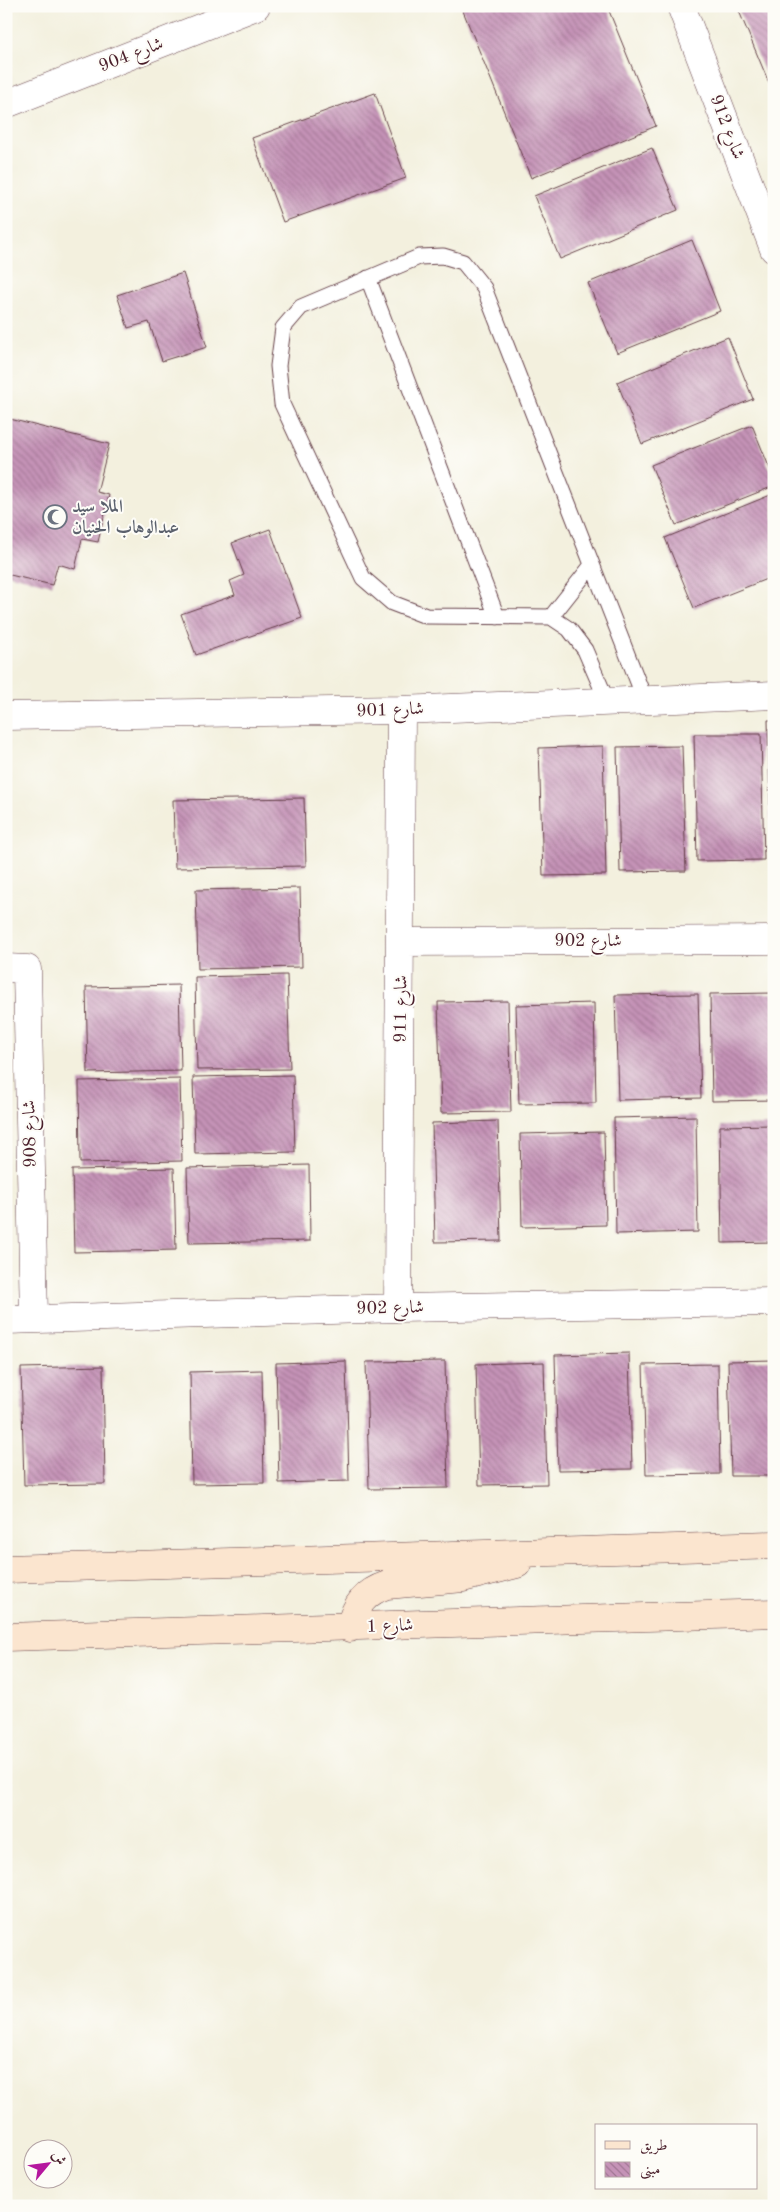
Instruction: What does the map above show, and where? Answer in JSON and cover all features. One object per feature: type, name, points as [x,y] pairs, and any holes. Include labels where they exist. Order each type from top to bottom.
[{"type":"street","name":"شارع 904","points":[[6,104],[256,6]]},
{"type":"street","name":"شارع 912","points":[[681,6],[763,186],[774,248]]},
{"type":"street","name":"شارع 901","points":[[6,716],[402,710],[774,695]]},
{"type":"street","name":"شارع 911","points":[[398,1308],[402,942],[402,710]]},
{"type":"street","name":"شارع 902","points":[[402,942],[774,940]]},
{"type":"street","name":"شارع 908","points":[[6,968],[26,969],[34,1319]]},
{"type":"street","name":"شارع 902","points":[[6,1320],[398,1308],[774,1302]]},
{"type":"street","points":[[6,1569],[774,1545]]},
{"type":"street","points":[[350,1628],[353,1614],[360,1602],[377,1588],[387,1585],[463,1578],[509,1566],[544,1553]]},
{"type":"street","name":"شارع 1","points":[[6,1637],[350,1628],[774,1613]]},
{"type":"lane","points":[[607,702],[584,650],[569,628],[551,617],[426,616],[392,603],[364,578],[282,404],[278,366],[283,328],[301,307],[419,257],[443,256],[463,262],[484,288],[645,700]]},
{"type":"lane","points":[[368,278],[497,617]]},
{"type":"lane","points":[[551,617],[592,565]]},
{"type":"building","points":[[461,6],[607,6],[656,126],[531,178]]},
{"type":"building","points":[[749,6],[774,6],[774,95],[739,11]]},
{"type":"building","points":[[375,93],[406,178],[283,222],[252,138]]},
{"type":"building","points":[[652,148],[678,210],[560,259],[534,196]]},
{"type":"building","points":[[692,240],[720,311],[617,353],[588,283]]},
{"type":"building","points":[[183,273],[207,347],[162,361],[149,322],[128,328],[117,295]]},
{"type":"building","points":[[728,337],[753,399],[642,444],[617,382]]},
{"type":"building","name":"الملا سيد عبدالوهاب الحنيان","points":[[6,418],[109,444],[97,492],[109,495],[98,542],[82,539],[75,569],[58,564],[52,585],[6,574]]},
{"type":"building","points":[[752,425],[774,479],[774,486],[676,525],[651,465]]},
{"type":"building","points":[[773,494],[774,576],[694,608],[665,538]]},
{"type":"building","points":[[270,529],[302,618],[196,655],[181,614],[235,595],[230,581],[244,575],[232,543]]},
{"type":"building","points":[[768,720],[774,720],[774,857],[771,857]]},
{"type":"building","points":[[694,734],[761,734],[764,860],[697,861]]},
{"type":"building","points":[[603,746],[606,875],[543,876],[539,748]]},
{"type":"building","points":[[682,746],[686,871],[620,872],[617,747]]},
{"type":"building","points":[[304,798],[306,866],[175,868],[173,800]]},
{"type":"building","points":[[300,888],[302,967],[198,969],[196,890]]},
{"type":"building","points":[[287,975],[290,1069],[197,1070],[195,977]]},
{"type":"building","points":[[179,985],[181,1071],[88,1073],[86,987]]},
{"type":"building","points":[[774,993],[774,1100],[712,1101],[710,994]]},
{"type":"building","points":[[698,994],[701,1098],[618,1100],[615,995]]},
{"type":"building","points":[[508,1001],[511,1112],[441,1113],[438,1002]]},
{"type":"building","points":[[594,1003],[596,1103],[519,1104],[516,1005]]},
{"type":"building","points":[[293,1075],[295,1152],[195,1154],[193,1077]]},
{"type":"building","points":[[180,1079],[182,1161],[80,1163],[79,1081]]},
{"type":"building","points":[[696,1116],[698,1232],[616,1234],[614,1118]]},
{"type":"building","points":[[498,1121],[501,1241],[435,1242],[432,1123]]},
{"type":"building","points":[[774,1125],[774,1242],[722,1243],[720,1126]]},
{"type":"building","points":[[604,1132],[606,1225],[522,1227],[520,1134]]},
{"type":"building","points":[[309,1165],[310,1241],[189,1243],[187,1168]]},
{"type":"building","points":[[174,1168],[176,1250],[74,1252],[72,1170]]},
{"type":"building","points":[[629,1353],[632,1469],[558,1470],[555,1355]]},
{"type":"building","points":[[774,1360],[774,1476],[731,1476],[728,1361]]},
{"type":"building","points":[[346,1361],[349,1481],[279,1483],[276,1363]]},
{"type":"building","points":[[445,1361],[448,1488],[369,1489],[366,1362]]},
{"type":"building","points":[[544,1362],[547,1484],[479,1485],[476,1364]]},
{"type":"building","points":[[718,1364],[720,1474],[646,1475],[643,1365]]},
{"type":"building","points":[[103,1366],[105,1484],[24,1485],[21,1368]]},
{"type":"building","points":[[262,1370],[264,1483],[192,1484],[190,1372]]},
{"type":"place","name":"الملا سيد عبدالوهاب الحنيان","points":[[55,517]]}]
